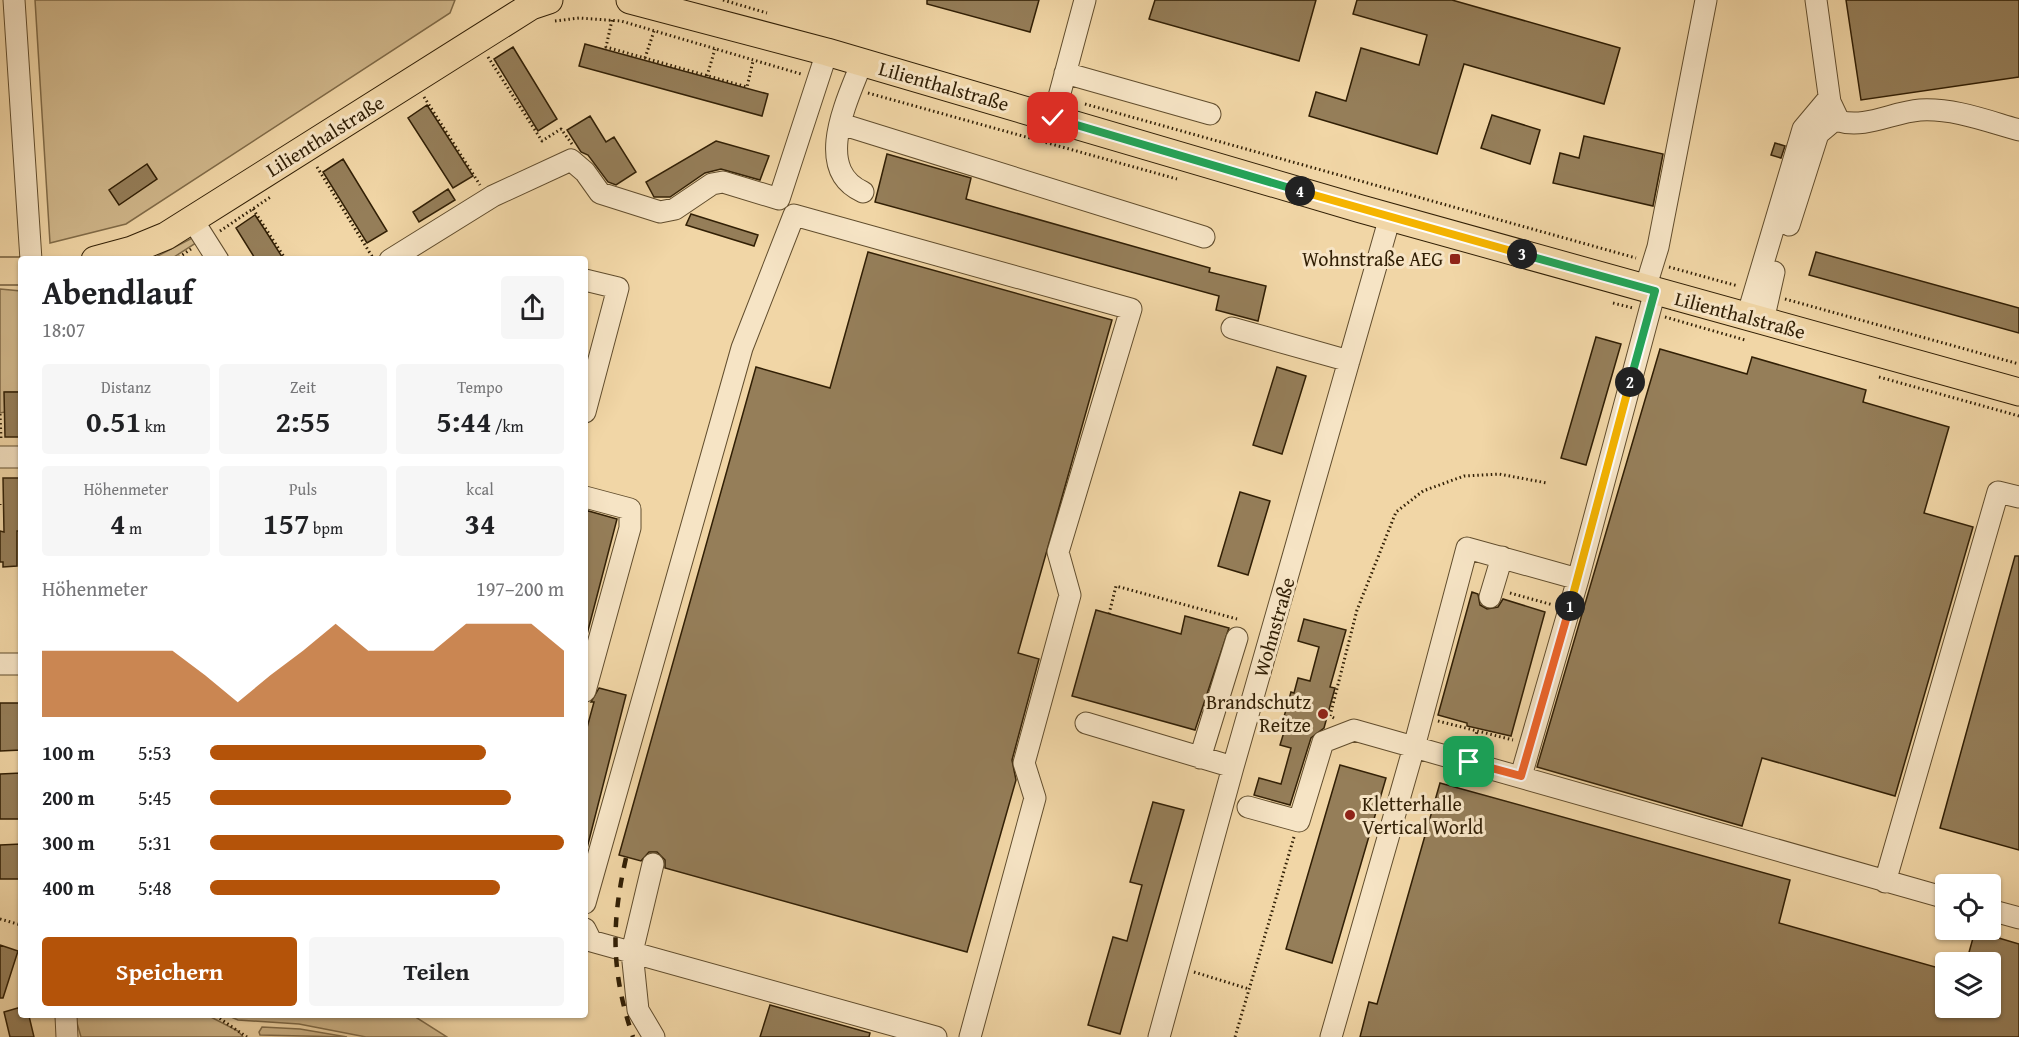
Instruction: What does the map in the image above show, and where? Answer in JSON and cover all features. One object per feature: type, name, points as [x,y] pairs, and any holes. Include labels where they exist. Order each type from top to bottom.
[{"type":"main road","name":"Lilienthalstraße","points":[[630,0],[862,62],[1056,108],[1390,217],[2019,392]]},
{"type":"main road","name":"Lilienthalstraße","points":[[110,256],[166,236],[536,2]]},
{"type":"street","points":[[14,0],[24,122],[31,256]]},
{"type":"street","points":[[1056,108],[1085,0]]},
{"type":"street","points":[[1521,776],[1578,579],[1650,290],[1653,263],[1706,0]]},
{"type":"street","points":[[1816,0],[1829,98],[1837,118],[1851,124],[1918,110],[1944,110],[2019,130]]},
{"type":"street","points":[[396,256],[489,199],[532,176],[571,160],[585,172],[600,193],[660,212],[675,208],[712,184],[723,182],[779,199],[827,52]]},
{"type":"street","points":[[862,62],[837,142],[838,166],[847,183],[863,192]]},
{"type":"street","points":[[1065,73],[1210,114]]},
{"type":"street","points":[[1755,319],[1803,129],[1829,98]]},
{"type":"street","points":[[1761,292],[1818,134],[1837,118]]},
{"type":"street","points":[[842,124],[1204,237]]},
{"type":"street","points":[[588,892],[742,348],[794,215],[1131,309],[1058,552],[1070,596],[1024,763],[1035,798],[970,1037]]},
{"type":"street","name":"Wohnstraße","points":[[1159,1037],[1233,766],[1390,217]]},
{"type":"street","points":[[192,219],[215,256]]},
{"type":"street","points":[[588,281],[618,288],[588,401]]},
{"type":"street","points":[[1232,328],[1349,361]]},
{"type":"street","points":[[1885,882],[1998,492],[2019,497]]},
{"type":"street","points":[[588,498],[630,509],[630,528],[588,680]]},
{"type":"street","points":[[1331,1037],[1414,747],[1467,548],[1578,579]]},
{"type":"street","points":[[1498,598],[1502,558]]},
{"type":"street","points":[[1200,758],[1239,629]]},
{"type":"street","points":[[0,664],[18,664]]},
{"type":"street","points":[[1086,723],[1233,766]]},
{"type":"street","points":[[1248,807],[1299,820],[1323,742],[1354,730],[1935,895]]},
{"type":"street","points":[[653,864],[632,952],[638,1010],[654,1037]]},
{"type":"street","points":[[2001,913],[2019,918]]},
{"type":"street","points":[[588,935],[591,941],[936,1037]]},
{"type":"street","points":[[66,1018],[67,1037]]},
{"type":"path","points":[[723,0],[768,13]]},
{"type":"path","points":[[612,20],[606,47],[747,87],[753,61]]},
{"type":"path","points":[[645,58],[654,31]]},
{"type":"path","points":[[707,76],[715,50]]},
{"type":"path","points":[[487,55],[542,141],[561,129],[573,146],[571,160]]},
{"type":"path","points":[[424,96],[489,199]]},
{"type":"path","points":[[1056,108],[1653,263],[2019,364]]},
{"type":"path","points":[[317,167],[372,256]]},
{"type":"path","points":[[253,208],[283,256]]},
{"type":"path","points":[[0,414],[7,457]]},
{"type":"path","points":[[1354,730],[1330,716],[1357,610],[1396,512],[1423,491],[1464,477],[1499,474],[1547,483]]},
{"type":"path","points":[[1109,614],[1116,586],[1239,629]]},
{"type":"path","points":[[1498,598],[1508,592],[1569,609]]},
{"type":"path","points":[[1422,717],[1523,743]]},
{"type":"path","points":[[1235,1037],[1299,820]]},
{"type":"path","points":[[0,919],[18,924]]},
{"type":"path","points":[[1191,971],[1249,989]]},
{"type":"path","points":[[219,1018],[247,1037]]},
{"type":"shaded area","points":[[35,0],[455,0],[450,13],[126,224],[50,243]]},
{"type":"shaded area","points":[[196,236],[199,241],[176,256],[158,256]]},
{"type":"shaded area","points":[[0,289],[18,291],[18,392],[5,392],[5,412],[0,413]]},
{"type":"shaded area","points":[[76,1018],[213,1018],[238,1031],[243,1037],[81,1037]]},
{"type":"shaded area","points":[[234,1018],[417,1018],[447,1037],[366,1037],[299,1024]]},
{"type":"shaded area","points":[[262,1027],[300,1029],[347,1037],[260,1035]]},
{"type":"building","points":[[927,0],[1039,0],[1030,32],[927,4]]},
{"type":"building","points":[[1155,0],[1316,0],[1299,61],[1149,19]]},
{"type":"building","points":[[1357,0],[1452,0],[1620,48],[1604,104],[1464,64],[1437,154],[1309,116],[1316,92],[1346,101],[1361,48],[1419,65],[1427,35],[1353,14]]},
{"type":"building","points":[[1846,0],[2019,0],[2019,77],[1861,100]]},
{"type":"building","points":[[585,44],[768,94],[762,116],[579,66]]},
{"type":"building","points":[[513,47],[557,119],[538,131],[494,59]]},
{"type":"building","points":[[427,105],[473,176],[453,188],[408,118]]},
{"type":"building","points":[[1492,115],[1540,130],[1530,164],[1481,148]]},
{"type":"building","points":[[590,116],[606,142],[614,137],[636,172],[616,185],[608,182],[588,155],[581,152],[567,130]]},
{"type":"building","points":[[1584,136],[1663,154],[1653,206],[1553,183],[1560,153],[1579,158]]},
{"type":"building","points":[[716,141],[769,156],[760,180],[721,169],[705,173],[670,197],[654,197],[646,182]]},
{"type":"building","points":[[1775,143],[1785,146],[1781,158],[1771,155]]},
{"type":"building","points":[[887,154],[971,178],[966,199],[1210,268],[1209,272],[1266,286],[1258,321],[1216,310],[1219,296],[875,202]]},
{"type":"building","points":[[343,159],[387,231],[367,243],[323,172]]},
{"type":"building","points":[[147,164],[157,179],[119,205],[109,190]]},
{"type":"building","points":[[448,189],[455,200],[419,222],[413,212]]},
{"type":"building","points":[[691,214],[758,235],[754,246],[686,225]]},
{"type":"building","points":[[255,215],[281,256],[254,256],[236,228]]},
{"type":"building","points":[[868,252],[1112,320],[1018,653],[1039,659],[1012,760],[1016,780],[967,952],[665,868],[665,860],[657,852],[649,852],[641,861],[619,855],[756,367],[830,388]]},
{"type":"building","points":[[1816,252],[2019,308],[2019,333],[1809,275]]},
{"type":"building","points":[[1596,337],[1621,344],[1586,465],[1561,458]]},
{"type":"building","points":[[1660,349],[1747,374],[1752,357],[1866,390],[1863,402],[1949,427],[1924,513],[1973,527],[1895,796],[1762,758],[1742,826],[1537,767]]},
{"type":"building","points":[[1277,367],[1306,376],[1282,454],[1253,445]]},
{"type":"building","points":[[4,392],[18,392],[18,437],[5,437]]},
{"type":"building","points":[[3,478],[18,478],[17,566],[3,567],[3,562],[0,562],[0,531],[4,532]]},
{"type":"building","points":[[1240,492],[1270,501],[1248,575],[1218,566]]},
{"type":"building","points":[[588,511],[617,519],[588,630]]},
{"type":"building","points":[[2015,556],[2019,556],[2019,850],[1940,828]]},
{"type":"building","points":[[1472,592],[1478,594],[1480,605],[1487,609],[1498,607],[1503,599],[1545,612],[1511,736],[1467,726],[1467,723],[1438,715]]},
{"type":"building","points":[[1096,610],[1181,634],[1185,616],[1229,628],[1195,730],[1072,696]]},
{"type":"building","points":[[1304,619],[1346,630],[1330,687],[1335,688],[1324,728],[1311,738],[1290,805],[1254,795],[1259,778],[1281,784],[1291,748],[1280,745],[1284,732],[1280,731],[1291,692],[1294,693],[1298,678],[1310,681],[1319,647],[1298,641]]},
{"type":"building","points":[[599,688],[626,695],[588,844],[588,724],[594,702],[591,702]]},
{"type":"building","points":[[0,703],[18,703],[18,750],[0,751]]},
{"type":"building","points":[[1340,765],[1386,778],[1332,963],[1286,949]]},
{"type":"building","points":[[18,773],[18,819],[0,819],[0,774]]},
{"type":"building","points":[[1440,783],[1790,880],[1779,923],[1935,967],[1935,1018],[2001,1018],[2001,952],[1969,952],[1972,940],[2001,939],[2019,944],[2019,1037],[1360,1037],[1369,1002],[1377,1004]]},
{"type":"building","points":[[1153,802],[1184,810],[1120,1034],[1088,1025],[1113,937],[1127,941],[1142,885],[1130,882]]},
{"type":"building","points":[[18,844],[18,879],[0,879],[0,845]]},
{"type":"building","points":[[0,945],[18,951],[3,998],[0,998]]},
{"type":"building","points":[[770,1005],[870,1033],[869,1037],[760,1037]]},
{"type":"building","points":[[18,1008],[18,1018],[29,1018],[34,1037],[10,1037],[4,1012]]},
{"type":"railway","points":[[626,858],[618,905],[616,948],[621,991],[633,1037]]},
{"type":"place","name":"Wohnstraße AEG","points":[[1455,259]]},
{"type":"place","name":"Brandschutz Reitze","points":[[1323,714]]},
{"type":"place","name":"Kletterhalle Vertical World","points":[[1350,815]]},
{"type":"route","points":[[1053,118],[1361,209],[1655,291],[1578,579],[1521,776],[1469,762]]}]
